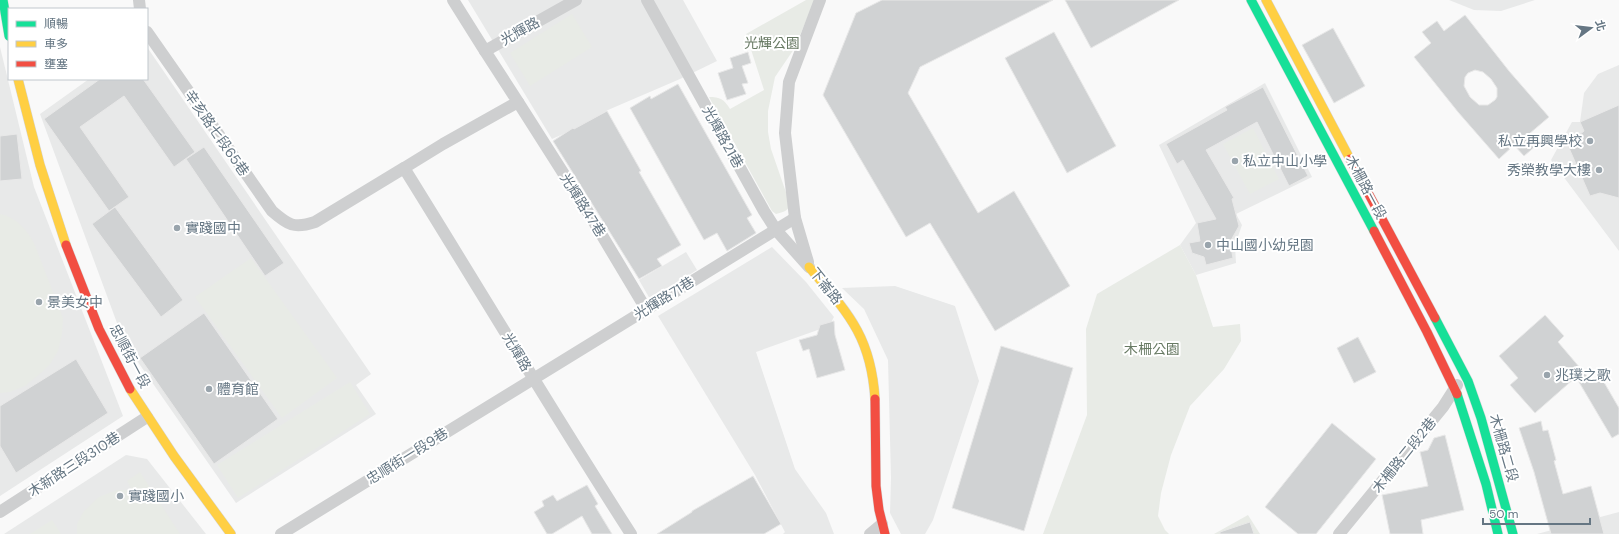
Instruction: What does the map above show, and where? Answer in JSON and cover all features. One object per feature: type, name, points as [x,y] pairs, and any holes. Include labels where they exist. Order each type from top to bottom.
[{"type":"main road","points":[[3,0],[8,30]]},
{"type":"main road","name":"木柵路一段","points":[[1250,0],[1427,332],[1455,388]]},
{"type":"main road","name":"木柵路一段","points":[[1266,0],[1378,210],[1428,308],[1463,371]]},
{"type":"main road","name":"忠順街一段","points":[[18,80],[37,157],[53,210],[80,283],[98,325],[121,373],[147,417],[232,534]]},
{"type":"main road","name":"下崙路","points":[[809,267],[849,316],[861,337],[870,361],[875,395],[876,472],[883,529]]},
{"type":"main road","name":"木柵路二段","points":[[1463,371],[1481,418],[1513,534]]},
{"type":"main road","name":"木柵路二段","points":[[1455,388],[1486,484],[1498,534]]},
{"type":"street","points":[[453,0],[485,51]]},
{"type":"street","name":"光輝路","points":[[518,102],[485,51],[576,0]]},
{"type":"street","name":"光輝路21巷","points":[[647,0],[760,204],[776,230],[809,267]]},
{"type":"street","name":"下崙路","points":[[809,267],[795,218],[784,133],[789,82],[820,0]]},
{"type":"street","name":"辛亥路七段65巷","points":[[148,34],[272,211],[282,220],[293,226],[304,226],[315,222],[404,168]]},
{"type":"street","points":[[404,168],[443,144],[518,102]]},
{"type":"street","name":"光輝路47巷","points":[[518,102],[588,212],[646,309]]},
{"type":"street","name":"光輝路","points":[[404,168],[475,281],[533,379],[631,534]]},
{"type":"street","name":"光輝路71巷","points":[[533,379],[795,218]]},
{"type":"street","name":"木柵路二段2巷","points":[[1339,534],[1443,407],[1455,388],[1463,371]]},
{"type":"street","name":"忠順街一段9巷","points":[[281,534],[533,379]]},
{"type":"street","name":"木新路三段310巷","points":[[0,512],[147,417]]},
{"type":"street","name":"下崙路","points":[[870,534],[883,529]]},
{"type":"shaded area","points":[[468,0],[683,0],[717,61],[680,79],[608,110],[579,127],[552,139]]},
{"type":"shaded area","points":[[1449,0],[1535,0],[1501,11],[1474,10]]},
{"type":"shaded area","name":"景美女中","points":[[0,47],[34,187],[123,416],[0,496]]},
{"type":"shaded area","name":"實踐國中","points":[[148,48],[371,374],[356,385],[376,414],[236,503],[124,342],[40,114],[88,80],[148,80]]},
{"type":"shaded area","name":"私立再興學校","points":[[1619,65],[1619,251],[1551,160],[1572,122],[1580,122],[1584,93],[1598,74]]},
{"type":"shaded area","name":"私立中山小學","points":[[1265,83],[1312,177],[1236,214],[1242,225],[1235,245],[1236,263],[1196,275],[1180,245],[1196,223],[1159,145]]},
{"type":"shaded area","points":[[772,247],[806,282],[834,317],[829,326],[756,352],[795,469],[826,513],[834,534],[783,534],[785,532],[755,475],[658,316]]},
{"type":"shaded area","points":[[686,252],[697,270],[650,299],[639,280]]},
{"type":"shaded area","points":[[895,286],[955,306],[979,381],[933,520],[925,534],[901,534],[890,513],[891,478],[888,360],[864,309],[842,288]]},
{"type":"shaded area","name":"實踐國小","points":[[126,455],[147,459],[206,534],[4,534]]},
{"type":"shaded area","points":[[1619,512],[1619,534],[1537,534]]},
{"type":"green space","name":"光輝公園","points":[[806,0],[815,0],[794,49],[775,77],[768,111],[768,132],[771,149],[790,204],[785,211],[776,214],[772,211],[709,97],[721,99],[730,109],[764,90],[746,34]]},
{"type":"green space","points":[[572,14],[592,47],[530,86],[510,53]]},
{"type":"green space","points":[[1253,128],[1279,179],[1250,194],[1223,144]]},
{"type":"green space","points":[[0,214],[16,221],[31,238],[63,318],[62,334],[58,351],[50,364],[25,386],[10,392],[0,393]]},
{"type":"green space","name":"木柵公園","points":[[1180,245],[1196,275],[1213,327],[1240,324],[1241,341],[1224,369],[1190,406],[1171,455],[1161,493],[1158,516],[1165,530],[1169,534],[1043,534],[1087,415],[1086,329],[1097,294]]},
{"type":"green space","points":[[251,258],[337,378],[282,418],[195,297]]},
{"type":"green space","points":[[350,382],[370,414],[238,498],[217,465]]},
{"type":"green space","points":[[140,472],[180,534],[77,534],[77,524],[84,511],[99,497],[117,490],[132,490],[127,481]]},
{"type":"green space","points":[[1248,515],[1260,534],[1214,534]]},
{"type":"green space","points":[[52,520],[61,534],[30,534]]},
{"type":"building","points":[[882,0],[1053,0],[920,67],[908,93],[978,213],[1014,191],[1070,286],[995,331],[930,223],[906,237],[823,95],[856,13]]},
{"type":"building","points":[[1065,0],[1179,0],[1091,48]]},
{"type":"building","points":[[1465,15],[1509,71],[1549,117],[1529,134],[1538,144],[1524,156],[1514,145],[1499,159],[1458,112],[1414,57],[1431,43],[1422,32],[1437,21],[1444,31]],"holes":[[[1475,70],[1483,72],[1491,79],[1497,88],[1497,97],[1488,105],[1479,105],[1470,97],[1464,86],[1465,77],[1468,73]]]},
{"type":"building","points":[[1333,28],[1365,86],[1334,103],[1302,45]]},
{"type":"building","points":[[1054,32],[1116,146],[1067,173],[1005,58]]},
{"type":"building","points":[[748,52],[751,63],[742,66],[748,83],[742,84],[746,94],[727,100],[718,73],[733,68],[730,58]]},
{"type":"building","points":[[99,80],[144,80],[195,152],[174,167],[124,96],[80,127],[129,197],[109,211],[44,119]]},
{"type":"building","points":[[678,84],[752,215],[747,218],[756,233],[727,251],[717,233],[704,240],[630,108],[650,96],[651,99]]},
{"type":"building","points":[[1263,87],[1308,176],[1289,186],[1257,122],[1206,150],[1234,198],[1232,199],[1239,226],[1230,242],[1233,258],[1206,265],[1204,257],[1192,253],[1189,243],[1200,241],[1197,223],[1216,219],[1183,160],[1177,164],[1166,144],[1227,110],[1225,107]]},
{"type":"building","name":"秀榮教學大樓","points":[[1619,105],[1619,198],[1600,193],[1590,196],[1569,148],[1577,143],[1578,136],[1584,131],[1580,122]]},
{"type":"building","points":[[607,111],[641,171],[639,172],[681,245],[657,259],[662,266],[639,279],[553,141],[573,128],[574,129]]},
{"type":"building","points":[[17,134],[22,179],[0,181],[0,136]]},
{"type":"building","points":[[204,147],[284,263],[265,276],[186,159]]},
{"type":"building","points":[[115,207],[183,300],[161,317],[92,224]]},
{"type":"building","name":"體育館","points":[[204,313],[278,419],[214,464],[140,358]]},
{"type":"building","name":"兆璞之歌","points":[[1545,315],[1564,336],[1558,342],[1592,382],[1601,377],[1619,408],[1619,434],[1612,438],[1576,377],[1535,413],[1510,385],[1518,378],[1499,356]]},
{"type":"building","points":[[834,321],[835,335],[845,370],[817,378],[809,349],[803,351],[799,340],[817,335],[820,325]]},
{"type":"building","points":[[1358,337],[1376,372],[1354,383],[1337,348]]},
{"type":"building","points":[[1001,346],[1073,368],[1024,531],[952,508]]},
{"type":"building","points":[[76,359],[108,413],[16,473],[0,446],[0,406]]},
{"type":"building","points":[[1541,421],[1543,431],[1548,430],[1556,460],[1554,461],[1563,494],[1591,486],[1604,534],[1551,534],[1534,472],[1519,428]]},
{"type":"building","points":[[1332,423],[1376,459],[1316,534],[1298,534],[1265,507]]},
{"type":"building","points":[[1445,435],[1464,510],[1421,520],[1423,534],[1390,534],[1382,495],[1428,486],[1420,452],[1428,450],[1434,438]]},
{"type":"building","points":[[753,476],[781,524],[764,534],[657,534],[692,511]]},
{"type":"building","points":[[587,485],[598,504],[595,506],[612,534],[592,534],[582,516],[552,534],[547,534],[534,512],[544,506],[542,501],[553,495],[557,501]]},
{"type":"building","points":[[1250,522],[1254,534],[1220,534],[1220,532]]},
{"type":"traffic: fast","points":[[3,0],[8,30]]},
{"type":"traffic: fast","points":[[1251,0],[1374,231]]},
{"type":"traffic: fast","points":[[1435,318],[1468,381],[1481,418],[1513,534]]},
{"type":"traffic: fast","points":[[1457,394],[1486,484],[1498,534]]},
{"type":"traffic: slow","points":[[1266,0],[1350,159]]},
{"type":"traffic: slow","points":[[18,80],[40,165],[66,245]]},
{"type":"traffic: slow","points":[[809,267],[846,312],[863,342],[873,377],[875,399]]},
{"type":"traffic: slow","points":[[130,389],[174,456],[231,534]]},
{"type":"traffic: jam","points":[[1350,159],[1435,318]]},
{"type":"traffic: jam","points":[[1374,231],[1427,332],[1457,394]]},
{"type":"traffic: jam","points":[[66,245],[99,329],[130,389]]},
{"type":"traffic: jam","points":[[875,399],[876,486],[879,510],[885,534]]},
{"type":"place","name":"私立再興學校","points":[[1590,141]]},
{"type":"place","name":"私立中山小學","points":[[1235,161]]},
{"type":"place","name":"秀榮教學大樓","points":[[1599,170]]},
{"type":"place","name":"實踐國中","points":[[177,228]]},
{"type":"place","name":"中山國小幼兒園","points":[[1208,245]]},
{"type":"place","name":"景美女中","points":[[39,302]]},
{"type":"place","name":"兆璞之歌","points":[[1547,375]]},
{"type":"place","name":"體育館","points":[[209,389]]},
{"type":"place","name":"實踐國小","points":[[120,496]]}]
